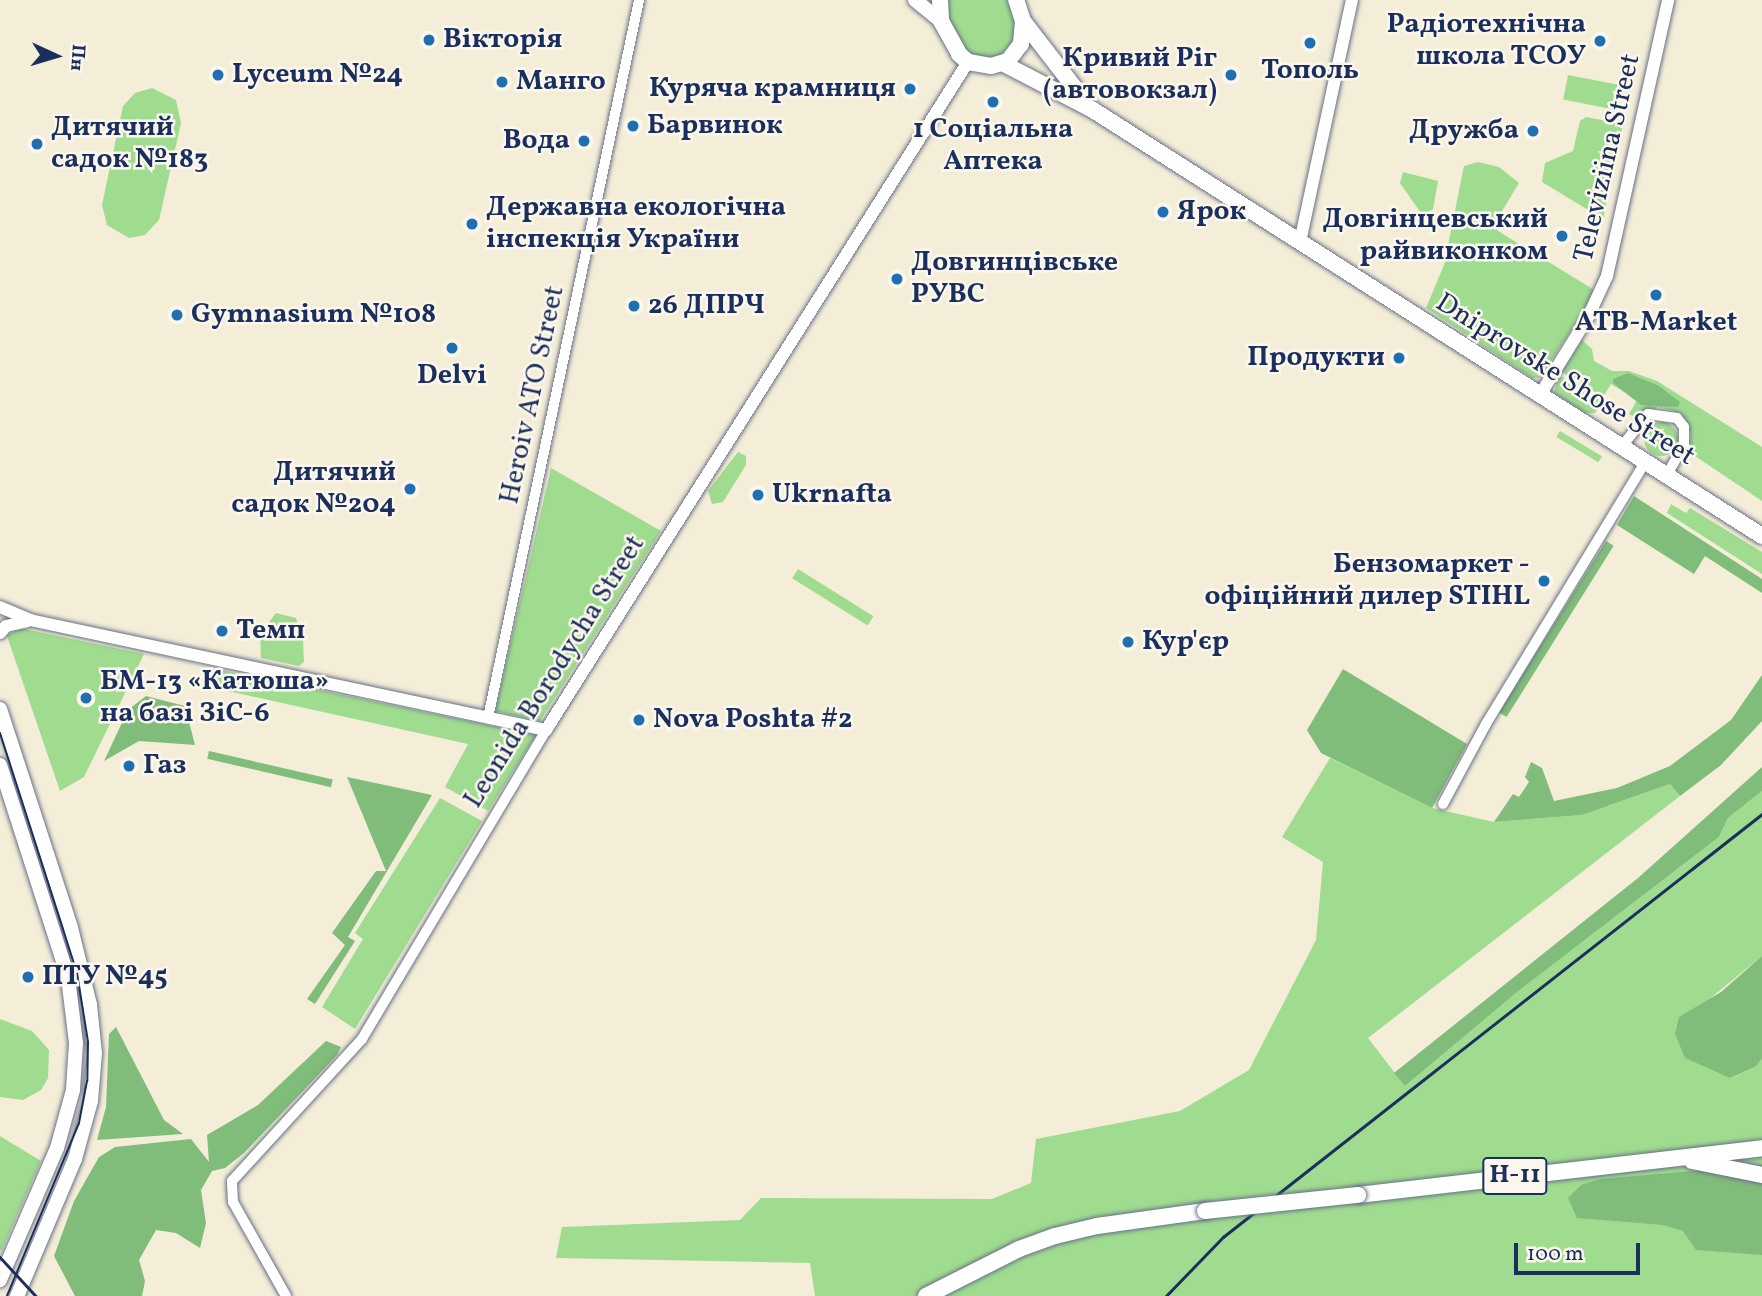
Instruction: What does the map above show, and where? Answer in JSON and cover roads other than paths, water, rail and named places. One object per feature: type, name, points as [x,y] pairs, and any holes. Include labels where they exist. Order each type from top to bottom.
[{"type":"main road","points":[[915,0],[941,21],[968,62],[1004,64],[1093,110]]},
{"type":"main road","points":[[940,0],[941,21]]},
{"type":"main road","points":[[1016,0],[1023,21],[1042,51],[1093,110]]},
{"type":"main road","points":[[1004,64],[1021,44],[1023,21]]},
{"type":"main road","name":"Dniprovske Shose Street","points":[[1093,110],[1762,536]]},
{"type":"main road","points":[[0,709],[71,928],[94,1030],[91,1101],[65,1186],[17,1296]]},
{"type":"main road","points":[[0,765],[54,934],[75,1020],[73,1090],[49,1170],[0,1280]]},
{"type":"main road","name":"Н-11","points":[[926,1296],[1019,1249],[1055,1236],[1097,1226],[1759,1147]]},
{"type":"main road","name":"Н-11","points":[[1672,1157],[1762,1175]]},
{"type":"street","name":"Heroiv ATO Street","points":[[488,718],[639,0]]},
{"type":"street","points":[[1300,242],[1352,0]]},
{"type":"street","name":"Televiziina Street","points":[[1540,395],[1588,317],[1607,276],[1668,0]]},
{"type":"street","name":"Leonida Borodycha Street","points":[[286,1296],[233,1202],[232,1181],[362,1039],[546,730],[968,62]]},
{"type":"street","points":[[1622,446],[1648,414],[1677,418],[1684,427],[1684,445],[1667,475]]},
{"type":"street","points":[[1443,804],[1486,724],[1646,461]]},
{"type":"street","points":[[0,607],[30,620],[546,730]]},
{"type":"street","points":[[0,633],[13,623],[30,620]]},
{"type":"tram line","points":[[0,733],[77,973],[88,1042],[87,1081],[79,1123],[7,1296]]},
{"type":"railway","points":[[1166,1296],[1223,1237],[1762,814]]},
{"type":"railway","points":[[0,1257],[36,1296]]},
{"type":"place","name":"Вікторія","points":[[429,40]]},
{"type":"place","name":"Радіотехнічна школа ТСОУ","points":[[1600,41]]},
{"type":"place","name":"Тополь","points":[[1310,43]]},
{"type":"place","name":"Lyceum №24","points":[[218,75]]},
{"type":"place","name":"Кривий Ріг (автовокзал)","points":[[1231,75]]},
{"type":"place","name":"Манго","points":[[502,82]]},
{"type":"place","name":"Куряча крамниця","points":[[910,89]]},
{"type":"place","name":"1 Соціальна Аптека","points":[[993,102]]},
{"type":"place","name":"Барвинок","points":[[633,126]]},
{"type":"place","name":"Дружба","points":[[1533,131]]},
{"type":"place","name":"Вода","points":[[584,141]]},
{"type":"place","name":"Дитячий садок №183","points":[[37,144]]},
{"type":"place","name":"Ярок","points":[[1163,212]]},
{"type":"place","name":"Державна екологічна інспекція України","points":[[472,224]]},
{"type":"place","name":"Довгінцевський райвиконком","points":[[1562,236]]},
{"type":"place","name":"Довгинцівське РУВС","points":[[897,279]]},
{"type":"place","name":"ATB-Market","points":[[1656,295]]},
{"type":"place","name":"26 ДПРЧ","points":[[634,306]]},
{"type":"place","name":"Gymnasium №108","points":[[177,315]]},
{"type":"place","name":"Delvi","points":[[452,348]]},
{"type":"place","name":"Продукти","points":[[1399,358]]},
{"type":"place","name":"Дитячий садок №204","points":[[410,489]]},
{"type":"place","name":"Ukrnafta","points":[[758,495]]},
{"type":"place","name":"Бензомаркет - офіційний дилер STIHL","points":[[1544,581]]},
{"type":"place","name":"Темп","points":[[222,631]]},
{"type":"place","name":"Кур'єр","points":[[1128,642]]},
{"type":"place","name":"БМ-13 «Катюша» на базі ЗіС-6","points":[[86,698]]},
{"type":"place","name":"Nova Poshta #2","points":[[639,720]]},
{"type":"place","name":"Газ","points":[[129,766]]},
{"type":"place","name":"ПТУ №45","points":[[28,977]]}]
